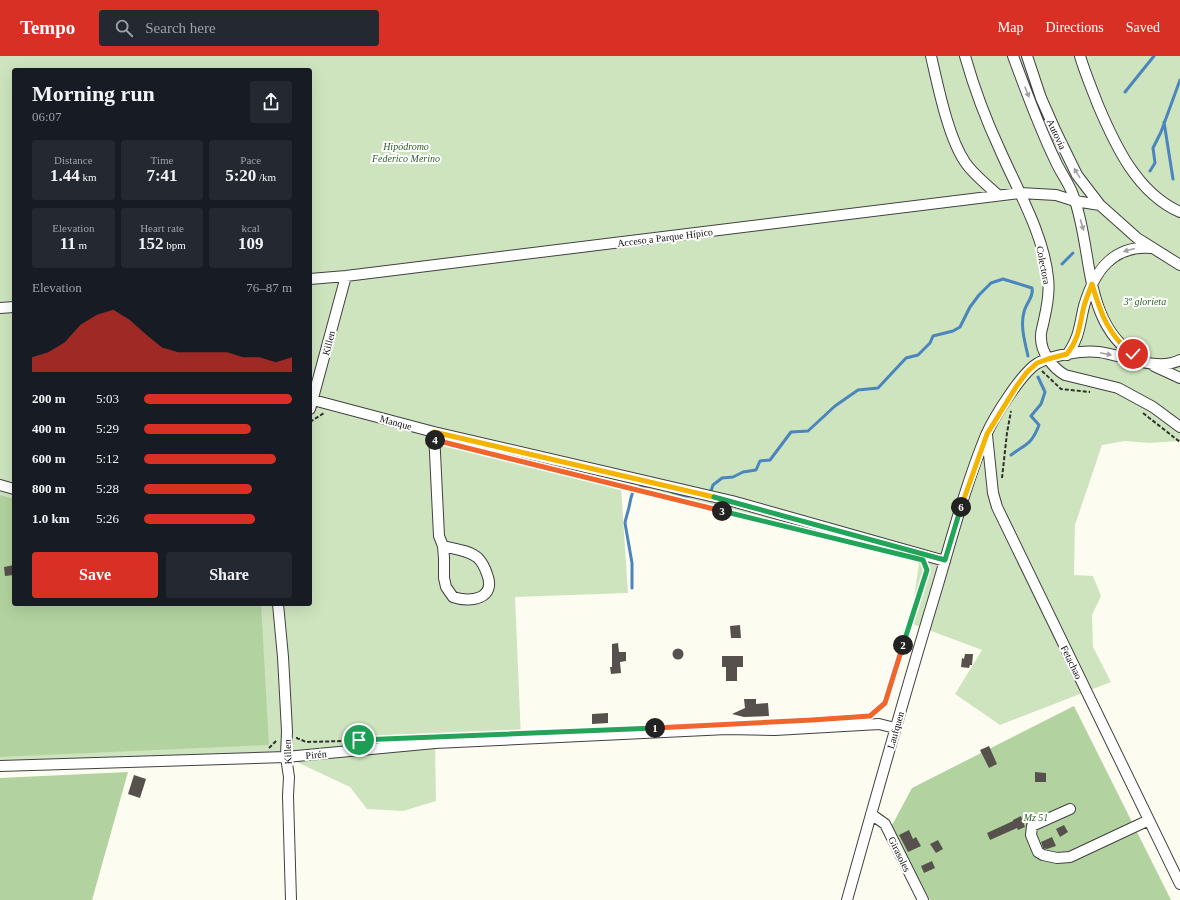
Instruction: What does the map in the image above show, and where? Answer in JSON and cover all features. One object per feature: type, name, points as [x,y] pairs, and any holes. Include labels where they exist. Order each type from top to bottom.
[{"type":"street","points":[[931,56],[958,152],[966,164],[998,195]]},
{"type":"street","name":"Colectora","points":[[965,56],[988,121],[1028,210],[1039,239],[1048,278],[1047,308],[1040,337],[1048,359],[1065,375],[1118,388],[1153,407],[1180,427]]},
{"type":"street","name":"Autovía","points":[[1013,56],[1054,160],[1073,194],[1084,231],[1092,284],[1102,316],[1122,347],[1146,362],[1180,378]]},
{"type":"street","name":"Autovía","points":[[1027,56],[1041,98],[1077,175],[1100,205],[1137,238],[1180,265]]},
{"type":"street","points":[[1080,56],[1089,84],[1112,136],[1134,173],[1146,188],[1160,201],[1180,212]]},
{"type":"street","name":"Acceso a Parque Hípico","points":[[312,279],[346,276],[998,195],[1020,193],[1056,195],[1075,201]]},
{"type":"street","points":[[1075,201],[1100,205]]},
{"type":"street","name":"Autovía","points":[[1067,354],[1078,337],[1084,306],[1092,284],[1106,262],[1116,254],[1136,248],[1154,248],[1180,258]]},
{"type":"street","name":"Killen","points":[[312,401],[346,276]]},
{"type":"street","points":[[0,308],[12,307]]},
{"type":"street","name":"Autovía","points":[[1067,354],[1099,352],[1146,362]]},
{"type":"street","name":"Laufquen","points":[[847,900],[895,728],[964,493],[987,434],[1002,407],[1027,372],[1037,363],[1067,354]]},
{"type":"street","points":[[1146,362],[1166,364],[1180,360]]},
{"type":"street","name":"Manque","points":[[312,405],[732,501],[945,560]]},
{"type":"street","points":[[434,432],[439,536],[443,546],[444,578],[446,587],[452,597],[459,599],[480,598],[486,594],[489,587],[488,576],[485,568],[478,558],[466,551],[443,546]]},
{"type":"street","name":"Fetachao","points":[[987,434],[993,493],[997,507],[1180,884]]},
{"type":"street","points":[[0,485],[12,488]]},
{"type":"street","name":"Killen","points":[[278,606],[287,731],[286,756],[289,777],[288,796],[291,900]]},
{"type":"street","name":"Pirén","points":[[0,766],[286,756],[435,742],[720,729],[775,730],[879,724],[895,728]]},
{"type":"street","points":[[1070,809],[1032,826],[1030,835],[1038,852],[1043,855],[1057,858],[1070,857],[1149,820]]},
{"type":"street","name":"Girasoles","points":[[871,814],[885,824],[923,900]]},
{"type":"path","points":[[1042,372],[1060,389],[1094,392]]},
{"type":"path","points":[[1001,484],[1010,414],[1013,409]]},
{"type":"path","points":[[312,421],[325,413]]},
{"type":"path","points":[[1142,413],[1180,442]]},
{"type":"path","points":[[658,495],[764,521]]},
{"type":"path","points":[[870,716],[885,703],[927,570],[923,560]]},
{"type":"path","points":[[296,734],[297,738],[306,742],[346,741]]},
{"type":"path","points":[[268,748],[278,740],[277,736]]},
{"type":"green space","points":[[0,56],[1180,56],[1180,441],[1149,443],[1125,441],[1102,445],[1075,525],[1074,575],[1093,576],[1101,596],[1092,615],[1093,647],[1111,682],[1000,725],[955,694],[982,650],[910,623],[919,564],[887,552],[621,487],[628,593],[515,597],[521,739],[435,743],[436,801],[403,811],[367,809],[350,787],[286,757],[0,766]]},
{"type":"green space","points":[[0,495],[12,498],[12,606],[261,606],[269,745],[0,757]]},
{"type":"green space","name":"Mz 51","points":[[1074,706],[1171,900],[930,900],[891,827],[912,788]]},
{"type":"green space","points":[[128,772],[92,900],[0,900],[0,778]]},
{"type":"building","points":[[12,565],[12,575],[5,576],[4,567]]},
{"type":"building","points":[[740,625],[741,638],[731,638],[730,626]]},
{"type":"building","points":[[618,643],[619,652],[626,652],[626,661],[620,662],[621,673],[611,674],[610,667],[612,667],[612,644]]},
{"type":"building","points":[[678,648],[682,650],[684,654],[682,658],[678,660],[674,658],[672,654],[674,650]]},
{"type":"building","points":[[965,654],[973,654],[972,665],[970,665],[969,668],[961,667],[962,658],[964,659]]},
{"type":"building","points":[[722,656],[743,656],[743,667],[737,667],[737,681],[726,681],[726,667],[722,667]]},
{"type":"building","points":[[744,699],[756,699],[756,704],[768,703],[769,716],[744,717],[732,714],[745,708]]},
{"type":"building","points":[[608,713],[608,723],[592,724],[592,714]]},
{"type":"building","points":[[989,746],[997,764],[989,768],[980,750]]},
{"type":"building","points":[[1035,772],[1046,773],[1046,782],[1035,782]]},
{"type":"building","points":[[134,775],[146,779],[140,798],[128,794]]},
{"type":"building","points":[[1021,816],[1025,827],[1018,830],[1017,828],[990,840],[987,833]]},
{"type":"building","points":[[1064,825],[1068,832],[1060,837],[1056,829]]},
{"type":"building","points":[[909,830],[913,839],[916,837],[921,846],[908,852],[899,835]]},
{"type":"building","points":[[1052,837],[1056,846],[1047,849],[1043,848],[1041,842]]},
{"type":"building","points":[[938,840],[943,849],[936,853],[930,844]]},
{"type":"building","points":[[932,861],[935,868],[924,873],[921,866]]},
{"type":"waterway","points":[[1125,92],[1154,56]]},
{"type":"waterway","points":[[1150,171],[1155,163],[1153,148],[1161,132],[1180,80]]},
{"type":"waterway","points":[[1164,122],[1173,179]]},
{"type":"waterway","points":[[1062,264],[1073,253]]},
{"type":"waterway","points":[[707,492],[711,491],[713,485],[722,478],[733,477],[743,472],[756,470],[760,461],[770,460],[791,432],[808,431],[835,406],[858,390],[878,388],[906,358],[918,355],[930,343],[933,336],[953,331],[960,327],[970,307],[991,283],[1003,279],[1032,288],[1032,294],[1023,317],[1023,334],[1028,356]]},
{"type":"waterway","points":[[1011,455],[1031,440],[1039,425],[1031,416],[1041,404],[1045,392],[1038,377]]},
{"type":"waterway","points":[[632,588],[632,563],[625,523],[633,492],[638,487],[648,486]]},
{"type":"waterway","points":[[672,492],[692,496]]},
{"type":"route","points":[[359,740],[465,737],[870,716],[885,703],[927,570],[923,560],[434,440],[434,432],[732,501],[945,560],[964,493],[987,434],[1002,407],[1027,372],[1037,363],[1067,354],[1073,346],[1078,337],[1084,306],[1092,284],[1102,316],[1111,332],[1122,347],[1133,354]]},
{"type":"park label","name":"Hipódromo Federico Merino","points":[[406,152]]},
{"type":"park label","name":"3º glorieta","points":[[1145,301]]}]
